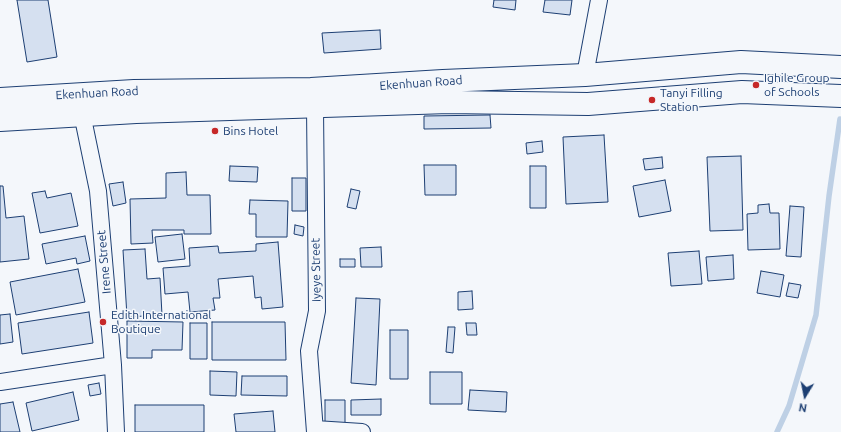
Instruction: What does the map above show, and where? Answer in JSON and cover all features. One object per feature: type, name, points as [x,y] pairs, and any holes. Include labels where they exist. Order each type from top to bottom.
[{"type":"main road","name":"Ekenhuan Road","points":[[0,99],[78,93],[311,89],[443,81],[585,75],[741,62],[841,67]]},
{"type":"main road","name":"Ekenhuan Road","points":[[0,120],[82,115],[449,102],[588,104],[742,92],[841,96]]},
{"type":"street","points":[[585,75],[599,0]]},
{"type":"street","name":"Irene Street","points":[[78,93],[98,191],[113,365],[116,432]]},
{"type":"street","name":"Iyeye Street","points":[[315,107],[317,311],[309,351],[315,430]]},
{"type":"street","points":[[0,382],[113,365]]},
{"type":"street","points":[[315,430],[362,432]]},
{"type":"building","points":[[17,0],[48,0],[57,57],[27,62]]},
{"type":"building","points":[[494,0],[516,0],[515,10],[493,7]]},
{"type":"building","points":[[545,0],[572,0],[570,15],[543,12]]},
{"type":"building","points":[[380,30],[381,49],[324,53],[322,33]]},
{"type":"building","points":[[490,115],[491,128],[424,129],[424,116]]},
{"type":"building","points":[[604,135],[608,202],[566,204],[563,137]]},
{"type":"building","points":[[542,141],[543,152],[527,154],[526,143]]},
{"type":"building","points":[[741,156],[743,230],[710,231],[707,157]]},
{"type":"building","points":[[662,157],[663,168],[645,170],[643,159]]},
{"type":"building","points":[[424,165],[456,165],[456,195],[425,195]]},
{"type":"building","points":[[230,166],[258,167],[257,182],[229,181]]},
{"type":"building","points":[[530,166],[546,166],[546,208],[530,208]]},
{"type":"building","points":[[186,172],[187,195],[210,195],[211,234],[184,234],[184,230],[152,230],[153,243],[131,244],[130,199],[166,198],[166,173]]},
{"type":"building","points":[[292,178],[306,178],[306,211],[292,211]]},
{"type":"building","points":[[665,180],[671,211],[639,217],[633,186]]},
{"type":"building","points":[[123,182],[126,203],[113,206],[109,184]]},
{"type":"building","points":[[0,186],[3,186],[6,218],[24,216],[29,259],[0,262]]},
{"type":"building","points":[[351,189],[360,191],[356,209],[347,207]]},
{"type":"building","points":[[45,191],[47,198],[71,193],[78,226],[40,233],[32,193]]},
{"type":"building","points":[[250,200],[288,201],[287,237],[256,237],[256,214],[249,214]]},
{"type":"building","points":[[769,204],[770,213],[779,213],[780,249],[748,250],[747,214],[758,213],[758,205]]},
{"type":"building","points":[[790,206],[804,207],[801,257],[786,256]]},
{"type":"building","points":[[295,225],[304,227],[303,236],[294,234]]},
{"type":"building","points":[[182,234],[185,259],[158,262],[155,237]]},
{"type":"building","points":[[85,236],[90,261],[77,264],[76,258],[46,264],[42,244]]},
{"type":"building","points":[[278,242],[283,307],[262,309],[261,297],[255,298],[253,276],[218,279],[220,298],[213,298],[215,310],[190,312],[188,292],[165,294],[163,268],[190,266],[189,248],[218,246],[219,253],[256,251],[256,244]]},
{"type":"building","points":[[381,247],[382,267],[361,267],[360,248]]},
{"type":"building","points":[[145,249],[147,279],[160,278],[162,315],[127,317],[123,250]]},
{"type":"building","points":[[699,251],[702,284],[671,286],[668,253]]},
{"type":"building","points":[[733,255],[734,279],[708,281],[706,257]]},
{"type":"building","points":[[340,259],[355,259],[355,267],[340,267]]},
{"type":"building","points":[[78,269],[85,302],[16,315],[10,282]]},
{"type":"building","points":[[761,271],[784,275],[780,297],[757,293]]},
{"type":"building","points":[[789,283],[801,285],[798,298],[786,296]]},
{"type":"building","points":[[472,291],[473,309],[458,310],[458,292]]},
{"type":"building","points":[[356,298],[380,299],[376,385],[351,383]]},
{"type":"building","points":[[89,312],[93,343],[22,354],[18,323]]},
{"type":"building","points":[[10,314],[13,342],[0,344],[0,315]]},
{"type":"building","points":[[127,321],[183,322],[182,350],[152,350],[152,358],[127,358]]},
{"type":"building","points":[[212,322],[285,322],[286,360],[212,360]]},
{"type":"building","points":[[190,323],[207,323],[207,359],[190,359]]},
{"type":"building","points":[[466,323],[476,323],[477,335],[467,335]]},
{"type":"building","points":[[448,327],[455,327],[453,353],[446,352]]},
{"type":"building","points":[[390,330],[408,330],[408,379],[390,379]]},
{"type":"building","points":[[210,371],[237,372],[236,396],[210,395]]},
{"type":"building","points":[[430,372],[462,372],[462,404],[430,404]]},
{"type":"building","points":[[242,376],[287,376],[287,396],[241,395]]},
{"type":"building","points":[[99,383],[101,394],[90,396],[88,385]]},
{"type":"building","points":[[470,390],[507,392],[506,412],[468,410]]},
{"type":"building","points":[[73,392],[79,420],[32,431],[26,403]]},
{"type":"building","points":[[381,399],[381,415],[351,415],[351,400]]},
{"type":"building","points":[[325,400],[345,400],[345,423],[325,423]]},
{"type":"building","points":[[13,402],[20,432],[0,432],[0,404]]},
{"type":"building","points":[[135,405],[204,405],[204,432],[135,432]]},
{"type":"building","points":[[273,411],[275,432],[236,432],[234,414]]},
{"type":"waterway","points":[[777,432],[789,406],[816,315],[829,196],[840,119]]},
{"type":"place","name":"Ighile Group of Schools","points":[[756,85]]},
{"type":"place","name":"Tanyi Filling Station","points":[[652,100]]},
{"type":"place","name":"Bins Hotel","points":[[215,131]]},
{"type":"place","name":"Edith International Boutique","points":[[103,322]]}]
